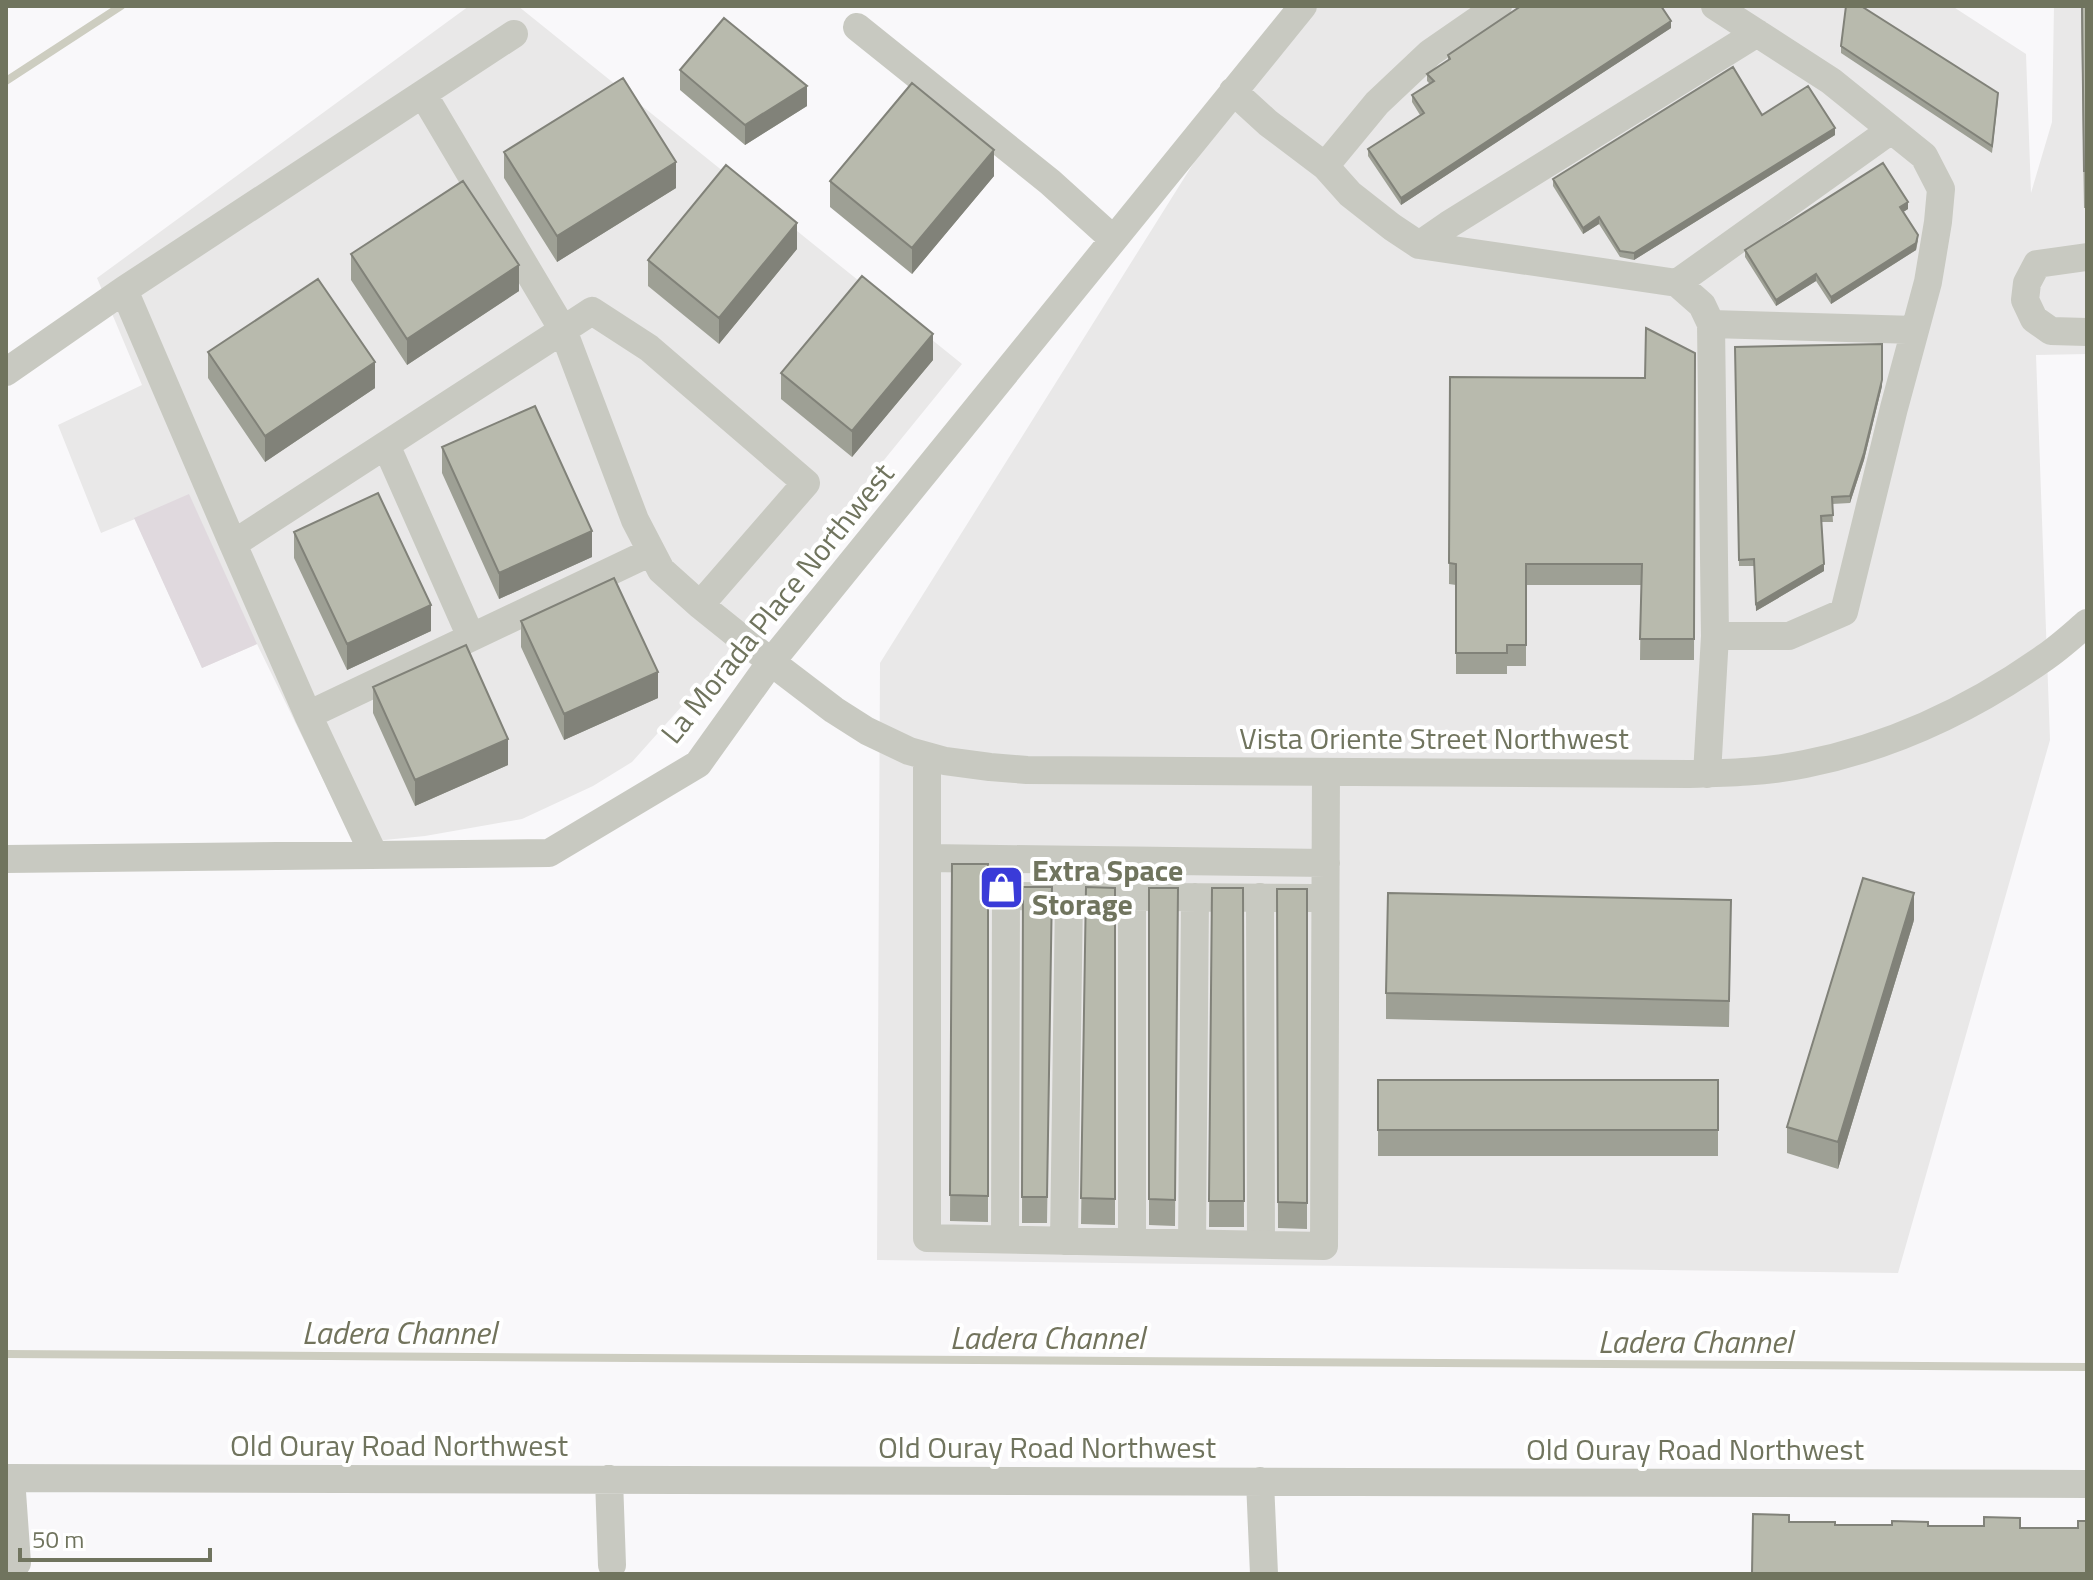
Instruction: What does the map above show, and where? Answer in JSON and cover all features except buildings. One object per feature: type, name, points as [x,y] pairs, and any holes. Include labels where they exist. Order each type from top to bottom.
[{"type":"street","name":"La Morada Place Northwest","points":[[6,859],[549,853],[698,764],[771,662],[1303,6]]},
{"type":"street","points":[[1325,166],[1377,103],[1430,53],[1498,6]]},
{"type":"street","points":[[1715,6],[1831,81],[1924,156],[1941,189],[1928,282],[1844,612],[1789,636],[1715,636]]},
{"type":"street","points":[[857,27],[1050,182],[1113,239]]},
{"type":"street","points":[[1419,245],[1757,33]]},
{"type":"street","points":[[6,372],[124,290],[514,34]]},
{"type":"street","points":[[1233,91],[1268,123],[1325,166],[1350,194],[1419,245],[1677,283],[1702,305],[1711,324],[1715,636],[1707,774]]},
{"type":"street","name":"Vista Oriente Street Northwest","points":[[423,94],[563,330],[635,520],[661,570],[700,605],[834,710],[867,731],[909,751],[945,761],[1027,770],[1743,773],[1845,755],[1952,714],[2046,657],[2087,623]]},
{"type":"street","points":[[1677,283],[1891,130]]},
{"type":"street","points":[[2087,257],[2037,264],[2027,283],[2025,300],[2034,319],[2051,331],[2087,332]]},
{"type":"street","points":[[124,290],[308,715],[374,855]]},
{"type":"street","points":[[233,544],[592,311],[649,348],[806,483],[700,605]]},
{"type":"street","points":[[1711,324],[1915,330]]},
{"type":"street","points":[[386,445],[471,637]]},
{"type":"street","points":[[308,715],[651,552]]},
{"type":"street","points":[[927,756],[927,1238],[1324,1246],[1326,772]]},
{"type":"street","points":[[927,858],[1326,863]]},
{"type":"street","points":[[1005,1239],[1006,896],[1326,898]]},
{"type":"street","points":[[1064,1241],[1069,897]]},
{"type":"street","points":[[1132,897],[1132,1242]]},
{"type":"street","points":[[1192,1243],[1195,897]]},
{"type":"street","points":[[1260,897],[1261,1244]]},
{"type":"street","points":[[9,1478],[17,1563]]},
{"type":"street","name":"Old Ouray Road Northwest","points":[[9,1478],[2087,1484]]},
{"type":"street","points":[[609,1479],[612,1565]]},
{"type":"street","points":[[1260,1481],[1264,1574]]},
{"type":"shaded area","points":[[469,6],[518,6],[962,364],[707,678],[632,762],[593,786],[522,819],[425,836],[354,843],[257,644],[202,668],[135,519],[101,533],[58,425],[142,385],[97,278]]},
{"type":"shaded area","points":[[1292,6],[1952,6],[2026,54],[2031,193],[2052,122],[2054,6],[2087,6],[2087,354],[2036,355],[2050,740],[1898,1273],[877,1260],[880,663]]},
{"type":"shaded area","points":[[189,494],[257,644],[202,668],[134,518]]},
{"type":"waterway","points":[[6,81],[121,6]]},
{"type":"waterway","name":"Ladera Channel","points":[[6,1354],[2087,1367]]},
{"type":"place","name":"Extra Space Storage","points":[[1001,887]]}]
